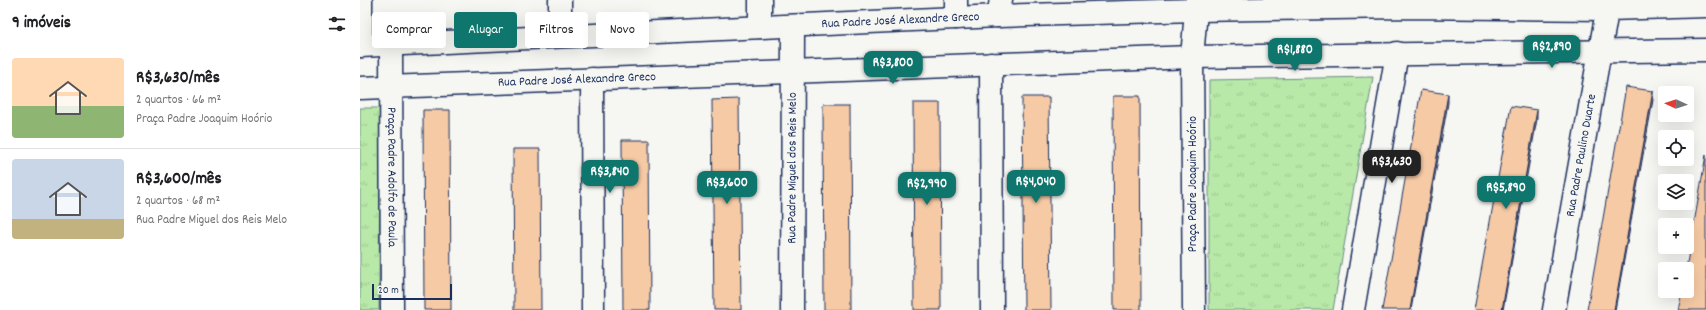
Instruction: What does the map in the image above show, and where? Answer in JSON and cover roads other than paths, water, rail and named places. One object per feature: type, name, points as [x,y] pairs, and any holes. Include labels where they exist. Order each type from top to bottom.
[{"type":"street","points":[[360,46],[361,0]]},
{"type":"street","points":[[560,0],[560,12]]},
{"type":"street","points":[[760,0],[760,28]]},
{"type":"street","name":"Rua Padre José Alexandre Greco","points":[[588,35],[793,26],[956,9],[1404,3],[1706,6]]},
{"type":"street","name":"Rua Padre Paulino Duarte","points":[[1554,310],[1608,4]]},
{"type":"street","name":"Praça Padre Joaquim Hoório","points":[[1194,310],[1192,57],[1196,5]]},
{"type":"street","name":"Rua Padre Miguel dos Reis Melo","points":[[792,310],[793,26]]},
{"type":"street","name":"Rua Padre José Alexandre Greco","points":[[446,41],[525,38]]},
{"type":"street","name":"Rua Padre José Alexandre Greco","points":[[360,46],[372,45]]},
{"type":"street","name":"Praça Padre Adolfo de Paula","points":[[391,48],[392,310]]},
{"type":"street","name":"Rua Padre José Alexandre Greco","points":[[360,88],[1192,57],[1397,53],[1706,50]]},
{"type":"street","points":[[1353,310],[1397,53]]},
{"type":"street","points":[[991,64],[992,310]]},
{"type":"street","points":[[592,79],[593,310]]}]
